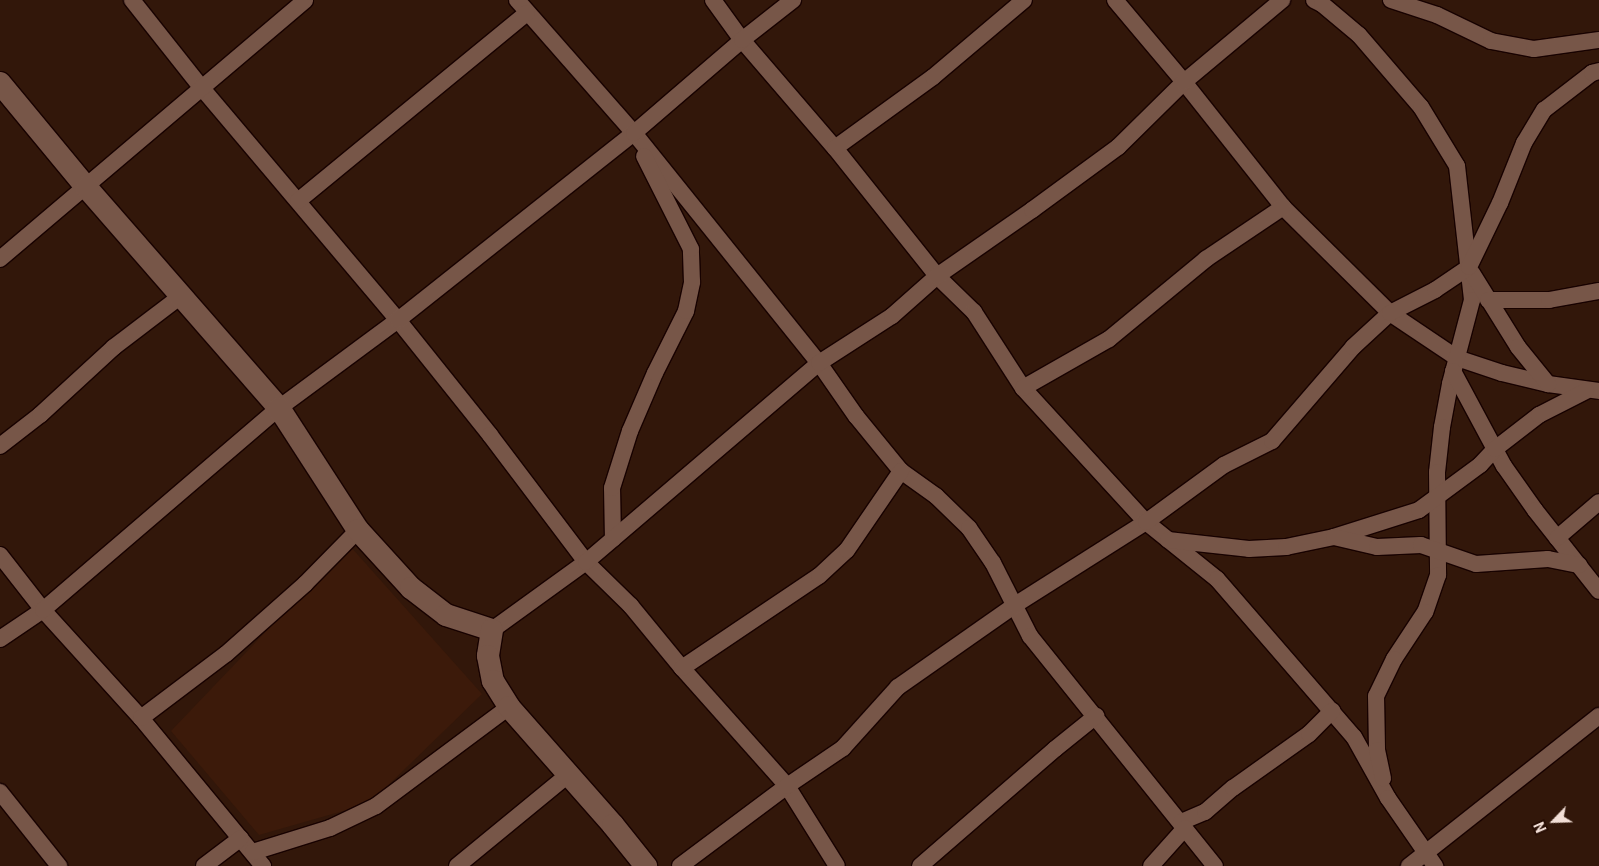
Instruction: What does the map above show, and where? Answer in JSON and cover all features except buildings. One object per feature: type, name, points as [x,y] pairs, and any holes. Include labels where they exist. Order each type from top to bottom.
[{"type":"street","points":[[132,0],[201,87],[398,320],[490,435],[586,562],[631,606],[682,668],[787,786],[837,866]]},
{"type":"street","points":[[0,259],[87,188],[201,87],[305,0]]},
{"type":"street","points":[[713,0],[742,40],[835,148],[936,276],[974,312],[1023,388],[1146,522],[1218,579],[1354,737],[1388,798],[1431,859]]},
{"type":"street","points":[[0,639],[44,610],[279,408],[398,320],[634,133],[742,40],[793,0]]},
{"type":"street","points":[[835,148],[933,77],[1024,0]]},
{"type":"street","points":[[1115,0],[1184,82],[1283,207],[1390,313],[1455,364],[1495,449],[1535,510],[1599,591]]},
{"type":"street","points":[[646,866],[569,774],[509,708],[493,681],[488,656],[492,630],[586,562],[819,363],[892,316],[936,276],[1032,210],[1118,147],[1184,82],[1282,0]]},
{"type":"street","points":[[1314,0],[1322,4],[1352,29],[1372,50],[1421,107],[1457,166],[1472,300],[1455,364],[1442,427],[1438,498],[1438,575],[1425,612],[1394,659],[1376,696],[1377,750],[1388,798]]},
{"type":"street","points":[[1391,0],[1438,14],[1491,41],[1534,49],[1599,40]]},
{"type":"street","points":[[298,201],[522,6],[634,133],[819,363],[856,416],[901,471],[936,496],[969,528],[993,563],[1030,636],[1215,866]]},
{"type":"street","points":[[680,866],[787,786],[843,748],[898,687],[1015,605],[1146,522],[1224,465],[1272,441],[1352,346],[1390,313],[1435,290],[1468,267],[1500,204],[1524,143],[1544,110],[1592,73],[1599,71]]},
{"type":"street","points":[[0,83],[87,188],[279,408],[358,530],[410,588],[446,615],[492,630]]},
{"type":"street","points":[[613,539],[612,488],[630,431],[686,311],[692,282],[690,248],[665,201],[634,133]]},
{"type":"street","points":[[1023,388],[1109,339],[1206,259],[1283,207]]},
{"type":"street","points":[[1468,267],[1518,348],[1548,384]]},
{"type":"street","points":[[1488,300],[1549,300],[1599,291]]},
{"type":"street","points":[[0,446],[40,415],[114,347],[182,296]]},
{"type":"street","points":[[1455,364],[1548,384],[1592,391]]},
{"type":"street","points":[[1168,540],[1249,549],[1286,547],[1334,537],[1419,510],[1438,498],[1480,465],[1495,449],[1539,415],[1592,391]]},
{"type":"street","points":[[682,668],[819,576],[847,550],[901,471]]},
{"type":"street","points":[[1557,538],[1599,502]]},
{"type":"street","points":[[141,718],[226,654],[304,584],[358,530]]},
{"type":"street","points":[[1334,537],[1377,547],[1421,545],[1438,549],[1476,564],[1548,559],[1579,565]]},
{"type":"street","points":[[0,555],[44,610],[141,718],[263,866]]},
{"type":"street","points":[[253,852],[330,828],[376,806],[509,708]]},
{"type":"street","points":[[1151,866],[1183,825],[1205,812],[1233,788],[1309,734],[1332,711]]},
{"type":"street","points":[[920,866],[1096,716]]},
{"type":"street","points":[[1409,866],[1431,859],[1599,716]]},
{"type":"street","points":[[457,866],[569,774]]},
{"type":"street","points":[[0,792],[59,866]]},
{"type":"street","points":[[204,866],[241,838]]},
{"type":"shaded area","points":[[350,546],[482,694],[375,798],[350,809],[259,835],[171,731],[338,556]]}]
